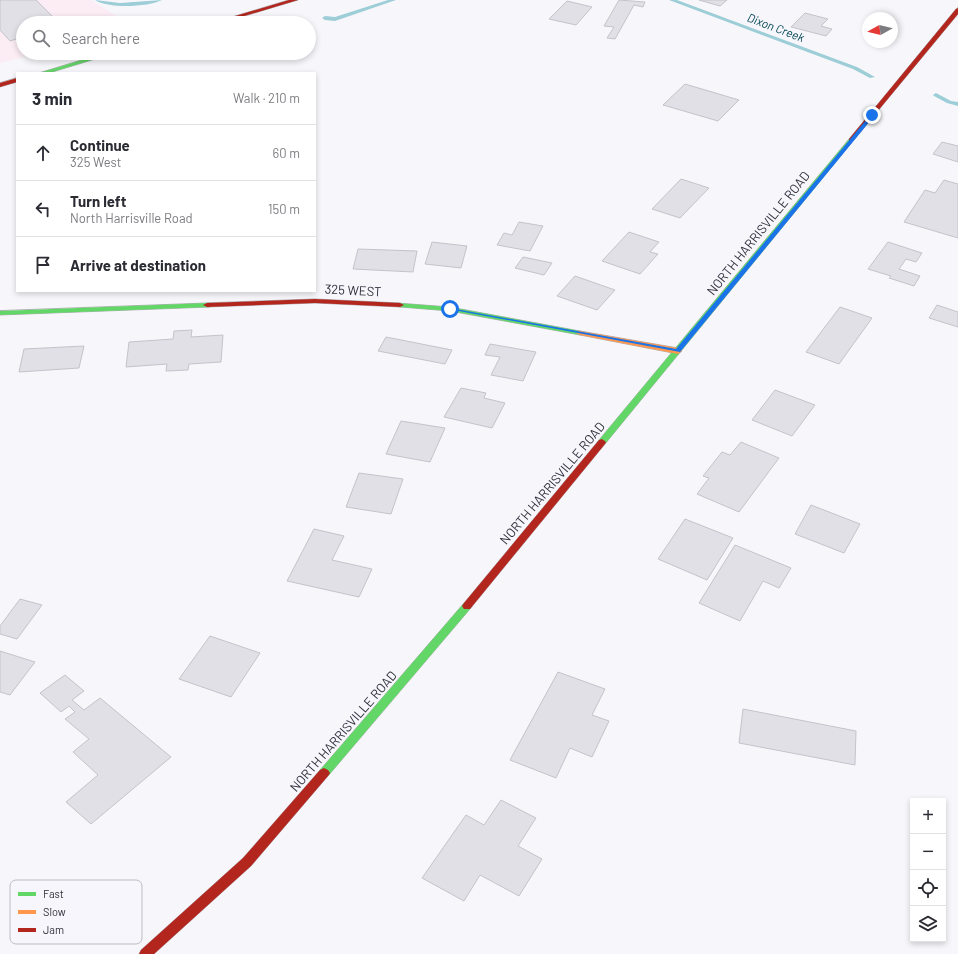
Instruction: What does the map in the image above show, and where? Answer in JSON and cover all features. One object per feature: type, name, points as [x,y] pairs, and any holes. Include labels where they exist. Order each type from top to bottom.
[{"type":"street","points":[[239,16],[295,0]]},
{"type":"street","name":"NORTH HARRISVILLE ROAD","points":[[145,954],[246,862],[464,610],[958,10]]},
{"type":"street","points":[[46,72],[88,60]]},
{"type":"street","points":[[0,85],[16,80]]},
{"type":"street","name":"325 WEST","points":[[0,313],[316,301],[383,304],[450,309],[678,351]]},
{"type":"shaded area","points":[[0,0],[91,0],[117,16],[16,16],[16,59],[0,63]]},
{"type":"building","points":[[0,0],[36,0],[52,16],[16,16],[16,39],[10,41],[0,30]]},
{"type":"building","points":[[619,0],[645,2],[643,7],[634,5],[615,39],[607,38],[614,27],[604,26]]},
{"type":"building","points":[[699,0],[727,0],[720,6]]},
{"type":"building","points":[[567,1],[592,7],[576,25],[549,19]]},
{"type":"building","points":[[805,13],[828,19],[821,26],[832,29],[826,36],[791,27]]},
{"type":"building","points":[[685,84],[739,100],[718,121],[663,105]]},
{"type":"building","points":[[942,142],[958,146],[958,162],[933,154]]},
{"type":"building","points":[[681,179],[709,188],[680,218],[652,209]]},
{"type":"building","points":[[944,180],[958,184],[958,238],[904,222],[925,190],[935,193]]},
{"type":"building","points":[[519,222],[543,226],[530,251],[497,245],[504,233],[512,235]]},
{"type":"building","points":[[629,232],[659,242],[650,252],[658,254],[640,274],[602,261]]},
{"type":"building","points":[[432,242],[467,246],[461,268],[425,264]]},
{"type":"building","points":[[888,242],[922,253],[916,262],[906,259],[899,269],[920,276],[914,286],[889,278],[891,276],[868,269]]},
{"type":"building","points":[[358,249],[417,251],[413,272],[353,269]]},
{"type":"building","points":[[523,257],[552,263],[544,275],[515,268]]},
{"type":"building","points":[[575,276],[615,290],[597,310],[557,296]]},
{"type":"building","points":[[937,305],[958,312],[958,327],[929,318]]},
{"type":"building","points":[[840,307],[872,318],[839,364],[806,352]]},
{"type":"building","points":[[192,330],[191,337],[223,335],[221,362],[189,364],[188,370],[166,371],[167,364],[126,367],[129,342],[173,339],[174,331]]},
{"type":"building","points":[[386,337],[452,350],[445,364],[378,351]]},
{"type":"building","points":[[490,344],[536,352],[523,381],[491,375],[500,357],[485,355]]},
{"type":"building","points":[[84,346],[79,368],[19,372],[24,349]]},
{"type":"building","points":[[461,388],[486,393],[484,398],[505,403],[492,428],[444,417]]},
{"type":"building","points":[[775,390],[815,405],[792,436],[752,420]]},
{"type":"building","points":[[401,421],[445,428],[430,462],[386,454]]},
{"type":"building","points":[[741,442],[779,458],[739,512],[697,494],[709,478],[703,476],[722,452],[730,455]]},
{"type":"building","points":[[359,473],[403,479],[391,514],[346,507]]},
{"type":"building","points":[[811,505],[860,524],[844,553],[795,534]]},
{"type":"building","points":[[685,519],[733,538],[707,580],[658,559]]},
{"type":"building","points":[[314,529],[344,536],[332,560],[372,569],[359,597],[287,581]]},
{"type":"building","points":[[735,545],[791,568],[779,588],[763,581],[740,621],[699,603]]},
{"type":"building","points":[[20,599],[42,605],[17,639],[0,634],[0,626]]},
{"type":"building","points":[[210,636],[260,653],[231,697],[179,679]]},
{"type":"building","points":[[0,651],[35,662],[10,695],[0,692]]},
{"type":"building","points":[[558,672],[605,689],[592,715],[609,721],[592,757],[570,748],[556,778],[510,760]]},
{"type":"building","points":[[65,675],[84,691],[72,700],[84,710],[100,698],[171,757],[91,824],[66,802],[98,775],[73,752],[89,739],[65,719],[75,712],[69,706],[61,712],[40,693]]},
{"type":"building","points":[[743,709],[856,731],[855,765],[739,743]]},
{"type":"building","points":[[501,800],[536,818],[518,846],[542,859],[519,896],[480,875],[464,901],[422,878],[466,815],[484,825]]},
{"type":"waterway","name":"Dixon Creek","points":[[98,0],[105,3],[120,5],[159,0]]},
{"type":"waterway","name":"Dixon Creek","points":[[325,18],[335,19],[393,0]]},
{"type":"waterway","name":"Dixon Creek","points":[[672,0],[855,68],[872,77]]},
{"type":"waterway","name":"Dixon Creek","points":[[936,95],[949,102],[958,104]]},
{"type":"traffic: fast","points":[[46,72],[88,60]]},
{"type":"traffic: fast","points":[[602,442],[851,140]]},
{"type":"traffic: fast","points":[[0,313],[207,305]]},
{"type":"traffic: fast","points":[[400,305],[450,309],[580,333]]},
{"type":"traffic: fast","points":[[324,773],[467,606]]},
{"type":"traffic: slow","points":[[580,333],[678,351]]},
{"type":"traffic: jam","points":[[239,16],[295,0]]},
{"type":"traffic: jam","points":[[851,140],[958,10]]},
{"type":"traffic: jam","points":[[0,85],[16,80]]},
{"type":"traffic: jam","points":[[207,305],[315,301],[400,305]]},
{"type":"traffic: jam","points":[[467,606],[602,442]]},
{"type":"traffic: jam","points":[[145,954],[247,862],[324,773]]},
{"type":"route","points":[[450,309],[678,351],[872,115]]}]
